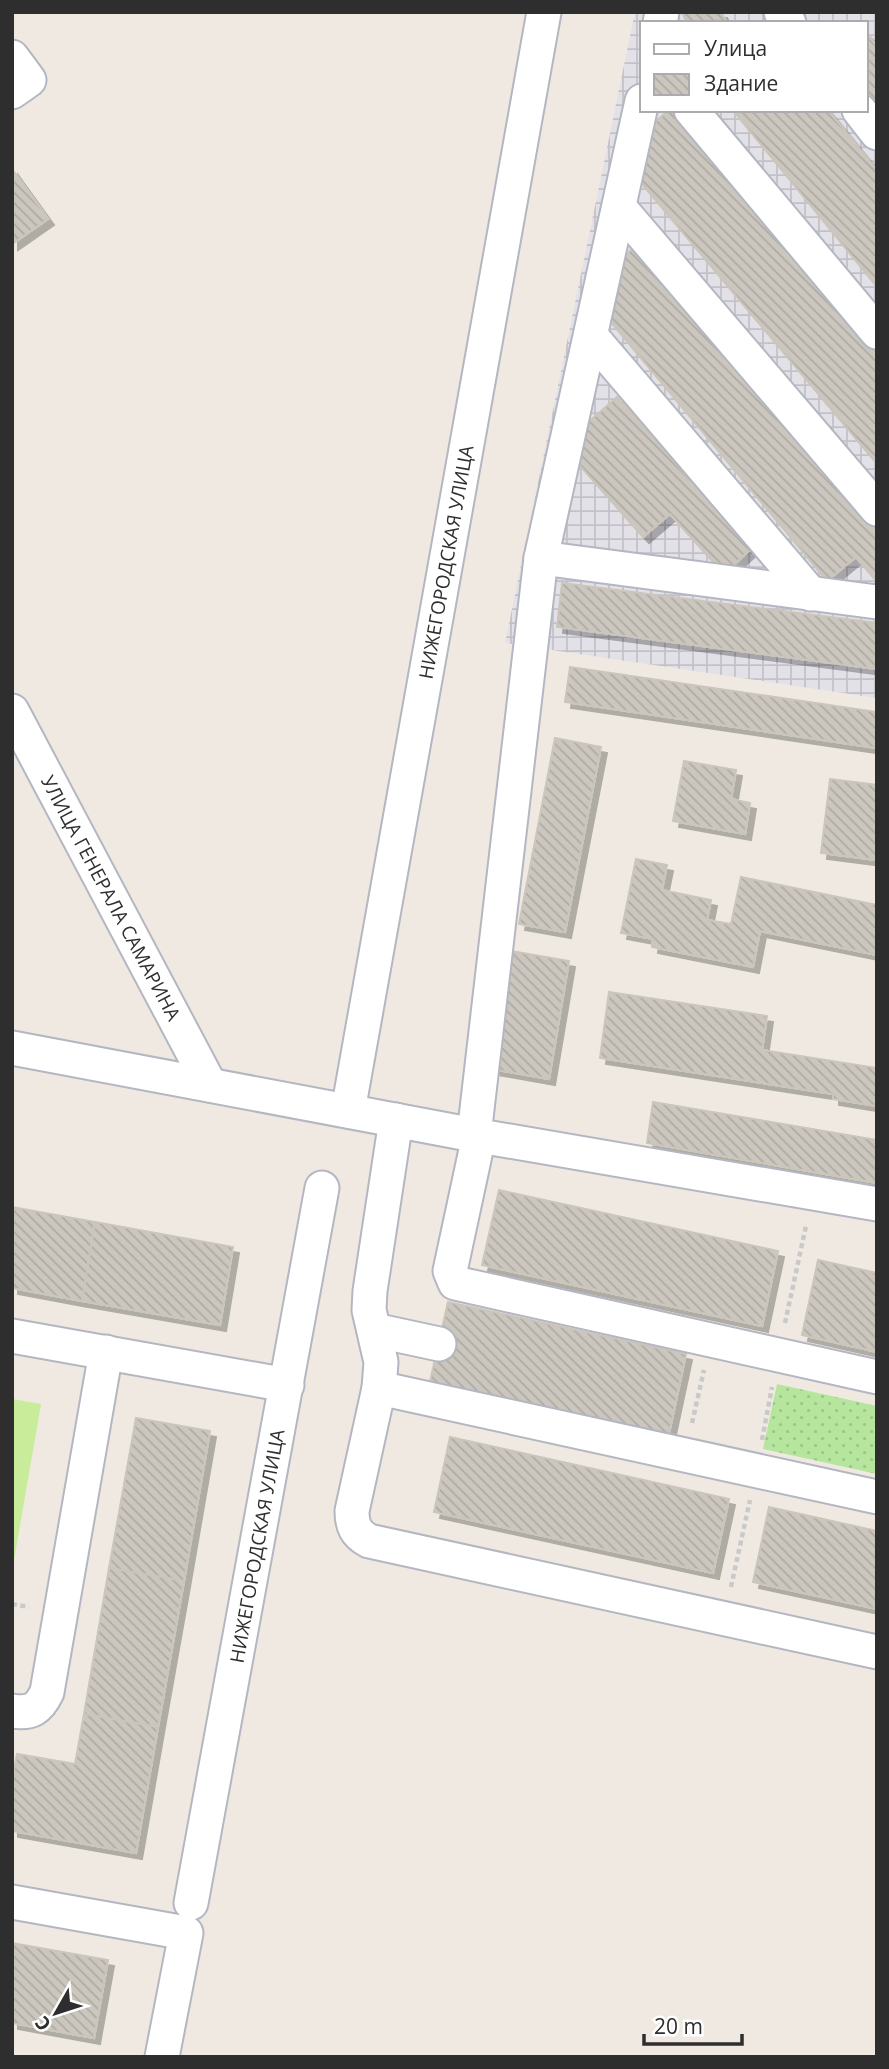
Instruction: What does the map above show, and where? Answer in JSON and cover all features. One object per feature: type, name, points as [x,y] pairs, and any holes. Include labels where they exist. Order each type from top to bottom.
[{"type":"street","name":"НИЖЕГОРОДСКАЯ УЛИЦА","points":[[348,1111],[544,12]]},
{"type":"street","points":[[12,57],[29,80],[12,92]]},
{"type":"street","points":[[640,110],[541,558],[477,1135],[450,1271],[454,1283],[877,1377]]},
{"type":"street","points":[[693,112],[877,332]]},
{"type":"street","points":[[861,112],[877,132]]},
{"type":"street","points":[[619,207],[877,509]]},
{"type":"street","points":[[591,336],[811,594]]},
{"type":"street","points":[[541,558],[877,602]]},
{"type":"street","name":"УЛИЦА ГЕНЕРАЛА САМАРИНА","points":[[12,711],[210,1085]]},
{"type":"street","points":[[12,1048],[477,1135],[877,1204]]},
{"type":"street","points":[[396,1120],[370,1291],[369,1310],[381,1362],[379,1388],[352,1511],[352,1523],[359,1535],[369,1541],[877,1652]]},
{"type":"street","name":"НИЖЕГОРОДСКАЯ УЛИЦА","points":[[162,2057],[322,1188]]},
{"type":"street","points":[[374,1330],[439,1344]]},
{"type":"street","points":[[12,1336],[287,1385]]},
{"type":"street","points":[[12,1711],[32,1711],[41,1704],[47,1692],[106,1352]]},
{"type":"street","points":[[379,1388],[877,1497]]},
{"type":"street","points":[[12,1902],[189,1918]]},
{"type":"path","points":[[724,1619],[813,1194]]},
{"type":"path","points":[[685,1455],[710,1340]]},
{"type":"shaded area","points":[[635,12],[877,12],[877,698],[505,643]]},
{"type":"green space","points":[[777,1384],[877,1406],[877,1474],[763,1449]]},
{"type":"green space","points":[[12,1399],[41,1404],[13,1566],[12,1566]]},
{"type":"building","points":[[682,12],[721,12],[726,21],[686,21]]},
{"type":"building","points":[[868,35],[877,46],[877,107],[868,96]]},
{"type":"building","points":[[667,112],[676,112],[877,352],[877,464],[636,177],[644,131]]},
{"type":"building","points":[[830,112],[877,170],[877,287],[736,114]]},
{"type":"building","points":[[12,169],[48,219],[12,244]]},
{"type":"building","points":[[637,245],[877,532],[877,582],[856,557],[827,581],[604,314],[611,267]]},
{"type":"building","points":[[617,397],[751,549],[724,574],[670,514],[643,537],[573,458],[585,425]]},
{"type":"building","points":[[562,583],[877,623],[877,669],[557,627]]},
{"type":"building","points":[[570,667],[877,712],[877,748],[565,702]]},
{"type":"building","points":[[555,738],[601,747],[565,932],[519,924]]},
{"type":"building","points":[[684,761],[736,770],[731,799],[750,803],[745,834],[673,821]]},
{"type":"building","points":[[830,779],[877,785],[877,860],[821,853]]},
{"type":"building","points":[[636,859],[667,865],[662,890],[711,900],[707,920],[731,924],[741,877],[877,905],[877,955],[760,931],[753,967],[652,947],[653,939],[621,933]]},
{"type":"building","points":[[511,951],[569,961],[549,1079],[492,1069]]},
{"type":"building","points":[[609,992],[767,1016],[762,1050],[877,1068],[877,1106],[833,1099],[833,1094],[600,1058]]},
{"type":"building","points":[[653,1102],[877,1140],[877,1183],[647,1143]]},
{"type":"building","points":[[499,1190],[778,1251],[762,1326],[482,1265]]},
{"type":"building","points":[[12,1207],[95,1222],[82,1301],[12,1288]]},
{"type":"building","points":[[95,1222],[233,1247],[220,1325],[82,1301]]},
{"type":"building","points":[[818,1260],[877,1273],[877,1352],[802,1335]]},
{"type":"building","points":[[448,1302],[686,1354],[668,1438],[429,1386]]},
{"type":"building","points":[[136,1418],[210,1431],[184,1581],[109,1568]]},
{"type":"building","points":[[450,1437],[729,1499],[713,1573],[434,1512]]},
{"type":"building","points":[[769,1507],[877,1531],[877,1609],[753,1582]]},
{"type":"building","points":[[109,1568],[184,1581],[158,1727],[84,1714]]},
{"type":"building","points":[[84,1714],[158,1727],[136,1853],[12,1831],[12,1780],[17,1754],[75,1764]]},
{"type":"building","points":[[12,1943],[108,1960],[94,2038],[12,2023]]}]
